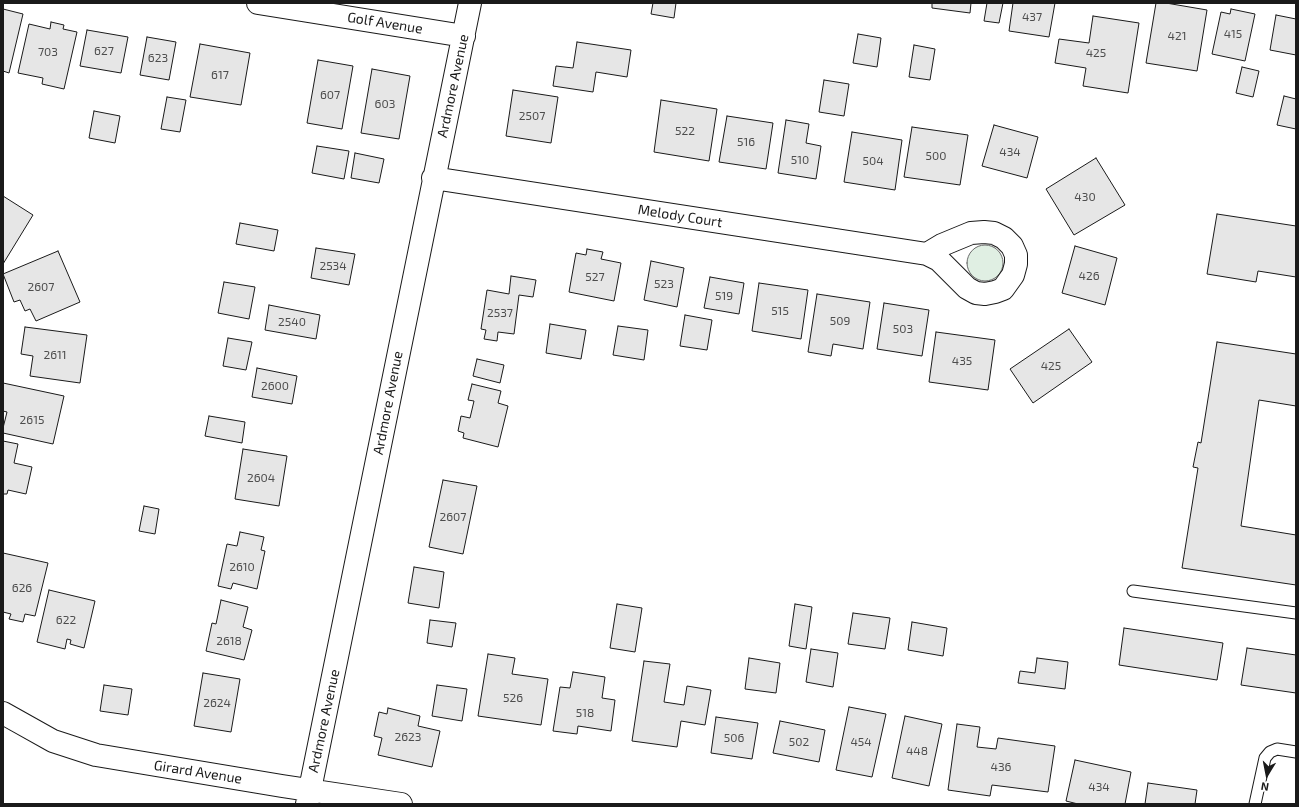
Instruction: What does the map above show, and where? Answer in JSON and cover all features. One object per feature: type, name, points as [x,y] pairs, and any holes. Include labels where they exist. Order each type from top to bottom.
[{"type":"street","name":"Golf Avenue","points":[[258,3],[464,36]]},
{"type":"street","name":"Ardmore Avenue","points":[[308,797],[433,178],[470,3]]},
{"type":"street","name":"Melody Court","points":[[433,178],[927,254]]},
{"type":"street","name":"Girard Avenue","points":[[3,713],[53,741],[96,755],[308,797],[401,804]]},
{"type":"lane","points":[[1133,591],[1296,613]]},
{"type":"lane","points":[[1255,804],[1265,758],[1270,752],[1277,749],[1296,752]]},
{"type":"green space","points":[[985,245],[998,250],[1003,263],[998,276],[985,281],[972,276],[967,263],[972,250]]},
{"type":"building","points":[[653,3],[676,3],[674,18],[651,14]]},
{"type":"building","points":[[932,3],[971,3],[970,13],[932,8]]},
{"type":"building","points":[[987,3],[1003,3],[999,23],[984,21]]},
{"type":"building","points":[[1013,3],[1055,3],[1049,37],[1009,31]]},
{"type":"building","points":[[1156,3],[1166,3],[1207,10],[1197,71],[1146,63]]},
{"type":"building","points":[[3,9],[23,14],[9,73],[3,71]]},
{"type":"building","points":[[1231,9],[1255,14],[1245,61],[1212,54],[1221,12],[1230,14]]},
{"type":"building","points":[[1276,15],[1296,19],[1296,55],[1270,50]]},
{"type":"building","points":[[1093,16],[1139,23],[1128,93],[1083,86],[1086,68],[1055,63],[1059,39],[1089,43]]},
{"type":"building","points":[[51,22],[64,25],[63,29],[77,32],[64,89],[42,84],[43,78],[18,73],[29,24],[50,29]]},
{"type":"building","points":[[87,30],[128,37],[121,73],[80,66]]},
{"type":"building","points":[[858,34],[881,38],[877,67],[853,63]]},
{"type":"building","points":[[147,37],[176,42],[169,80],[140,75]]},
{"type":"building","points":[[577,42],[631,50],[627,77],[596,72],[593,92],[553,86],[556,66],[573,68]]},
{"type":"building","points":[[200,44],[250,53],[241,105],[190,97]]},
{"type":"building","points":[[914,45],[935,49],[930,80],[909,77]]},
{"type":"building","points":[[318,60],[353,66],[342,129],[307,123]]},
{"type":"building","points":[[1242,67],[1259,71],[1253,97],[1236,93]]},
{"type":"building","points":[[372,69],[410,76],[399,139],[361,133]]},
{"type":"building","points":[[824,80],[849,84],[844,116],[819,112]]},
{"type":"building","points":[[513,90],[558,97],[551,143],[506,136]]},
{"type":"building","points":[[1284,96],[1296,99],[1296,129],[1277,125]]},
{"type":"building","points":[[167,97],[186,100],[180,132],[161,129]]},
{"type":"building","points":[[661,100],[717,109],[709,161],[654,152]]},
{"type":"building","points":[[94,111],[120,116],[115,143],[89,138]]},
{"type":"building","points":[[727,116],[773,123],[766,169],[719,162]]},
{"type":"building","points":[[786,120],[809,124],[806,143],[821,146],[816,179],[778,173]]},
{"type":"building","points":[[994,125],[1038,137],[1027,178],[982,166]]},
{"type":"building","points":[[912,127],[968,135],[960,185],[904,177]]},
{"type":"building","points":[[852,132],[902,140],[895,190],[844,182]]},
{"type":"building","points":[[317,146],[349,151],[344,179],[312,173]]},
{"type":"building","points":[[355,153],[384,159],[379,183],[351,178]]},
{"type":"building","points":[[1096,158],[1125,205],[1074,235],[1046,189]]},
{"type":"building","points":[[3,196],[33,215],[3,264]]},
{"type":"building","points":[[1217,214],[1296,226],[1296,277],[1258,271],[1256,282],[1207,274]]},
{"type":"building","points":[[240,223],[278,230],[274,251],[236,244]]},
{"type":"building","points":[[1075,246],[1117,258],[1105,305],[1062,293]]},
{"type":"building","points":[[316,248],[355,254],[349,285],[311,278]]},
{"type":"building","points":[[587,249],[603,252],[601,259],[621,263],[614,301],[569,292],[576,253],[586,255]]},
{"type":"building","points":[[58,251],[80,302],[36,321],[30,309],[25,311],[20,300],[14,302],[3,274]]},
{"type":"building","points":[[651,261],[684,268],[677,307],[644,300]]},
{"type":"building","points":[[511,276],[536,280],[533,297],[519,295],[514,334],[498,332],[497,341],[484,339],[486,330],[481,329],[487,290],[509,294]]},
{"type":"building","points":[[710,277],[744,283],[739,314],[704,308]]},
{"type":"building","points":[[224,282],[255,287],[249,319],[218,313]]},
{"type":"building","points":[[759,283],[808,290],[801,339],[752,331]]},
{"type":"building","points":[[817,294],[870,302],[863,349],[833,344],[831,356],[808,352]]},
{"type":"building","points":[[884,303],[929,310],[922,356],[877,349]]},
{"type":"building","points":[[269,305],[320,315],[316,339],[265,330]]},
{"type":"building","points":[[685,315],[712,320],[707,350],[680,346]]},
{"type":"building","points":[[550,324],[586,330],[581,359],[546,353]]},
{"type":"building","points":[[618,326],[648,330],[644,360],[613,355]]},
{"type":"building","points":[[25,327],[87,335],[80,383],[30,376],[33,356],[21,354]]},
{"type":"building","points":[[1069,329],[1092,362],[1033,403],[1010,369]]},
{"type":"building","points":[[936,332],[995,340],[988,390],[929,382]]},
{"type":"building","points":[[228,338],[252,342],[246,370],[223,366]]},
{"type":"building","points":[[1217,342],[1296,354],[1296,406],[1259,400],[1241,526],[1296,535],[1296,585],[1182,568],[1198,468],[1193,467],[1198,442],[1201,443]]},
{"type":"building","points":[[477,359],[504,365],[500,383],[473,376]]},
{"type":"building","points":[[257,368],[297,376],[292,404],[252,397]]},
{"type":"building","points":[[3,383],[64,396],[53,444],[3,433],[7,412],[3,411]]},
{"type":"building","points":[[472,384],[501,391],[498,403],[508,406],[498,447],[463,438],[464,433],[458,431],[461,416],[470,418],[474,401],[468,400]]},
{"type":"building","points":[[209,416],[245,422],[242,443],[205,436]]},
{"type":"building","points":[[3,441],[18,444],[14,463],[32,467],[26,494],[8,490],[7,494],[3,494]]},
{"type":"building","points":[[243,449],[287,456],[279,506],[235,499]]},
{"type":"building","points":[[443,480],[477,486],[463,554],[429,547]]},
{"type":"building","points":[[144,506],[159,509],[155,534],[139,531]]},
{"type":"building","points":[[240,532],[264,537],[261,550],[265,551],[257,589],[233,583],[231,589],[218,586],[227,544],[237,546]]},
{"type":"building","points":[[3,553],[48,563],[35,616],[25,614],[23,622],[9,619],[11,614],[3,612]]},
{"type":"building","points":[[414,567],[444,572],[439,608],[408,603]]},
{"type":"building","points":[[49,590],[95,601],[84,648],[70,644],[71,640],[67,639],[65,649],[37,642]]},
{"type":"building","points":[[221,600],[248,607],[243,627],[252,630],[244,660],[206,651],[212,623],[216,624]]},
{"type":"building","points":[[617,604],[642,608],[635,652],[610,648]]},
{"type":"building","points":[[795,604],[812,607],[806,649],[789,646]]},
{"type":"building","points":[[853,613],[890,618],[885,649],[848,644]]},
{"type":"building","points":[[430,620],[456,623],[452,647],[427,643]]},
{"type":"building","points":[[912,622],[947,628],[943,656],[908,650]]},
{"type":"building","points":[[1124,628],[1223,643],[1217,680],[1119,665]]},
{"type":"building","points":[[1247,648],[1296,655],[1296,693],[1241,685]]},
{"type":"building","points":[[811,649],[838,653],[833,687],[806,682]]},
{"type":"building","points":[[488,654],[515,658],[512,674],[548,679],[541,725],[478,716]]},
{"type":"building","points":[[749,658],[780,663],[776,693],[745,689]]},
{"type":"building","points":[[1037,658],[1068,662],[1065,689],[1018,683],[1020,671],[1035,673]]},
{"type":"building","points":[[644,661],[670,664],[664,702],[684,705],[687,686],[711,690],[705,725],[681,721],[677,747],[632,741]]},
{"type":"building","points":[[573,672],[605,677],[602,698],[615,700],[611,731],[578,726],[577,734],[553,731],[560,687],[570,688]]},
{"type":"building","points":[[203,673],[240,679],[231,732],[194,726]]},
{"type":"building","points":[[104,685],[132,689],[128,715],[100,711]]},
{"type":"building","points":[[437,685],[467,689],[462,721],[432,716]]},
{"type":"building","points":[[849,707],[886,714],[872,777],[836,770]]},
{"type":"building","points":[[388,708],[420,716],[418,726],[440,731],[432,767],[378,755],[382,738],[374,736],[379,712],[387,714]]},
{"type":"building","points":[[905,716],[942,724],[929,786],[892,778]]},
{"type":"building","points":[[716,717],[758,723],[752,759],[711,753]]},
{"type":"building","points":[[780,721],[825,730],[819,762],[773,753]]},
{"type":"building","points":[[957,724],[980,727],[977,747],[996,749],[998,738],[1055,746],[1048,792],[992,785],[990,796],[948,790]]},
{"type":"building","points":[[1075,760],[1131,772],[1125,804],[1078,804],[1066,801]]},
{"type":"building","points":[[1148,783],[1197,790],[1195,804],[1145,804]]}]
